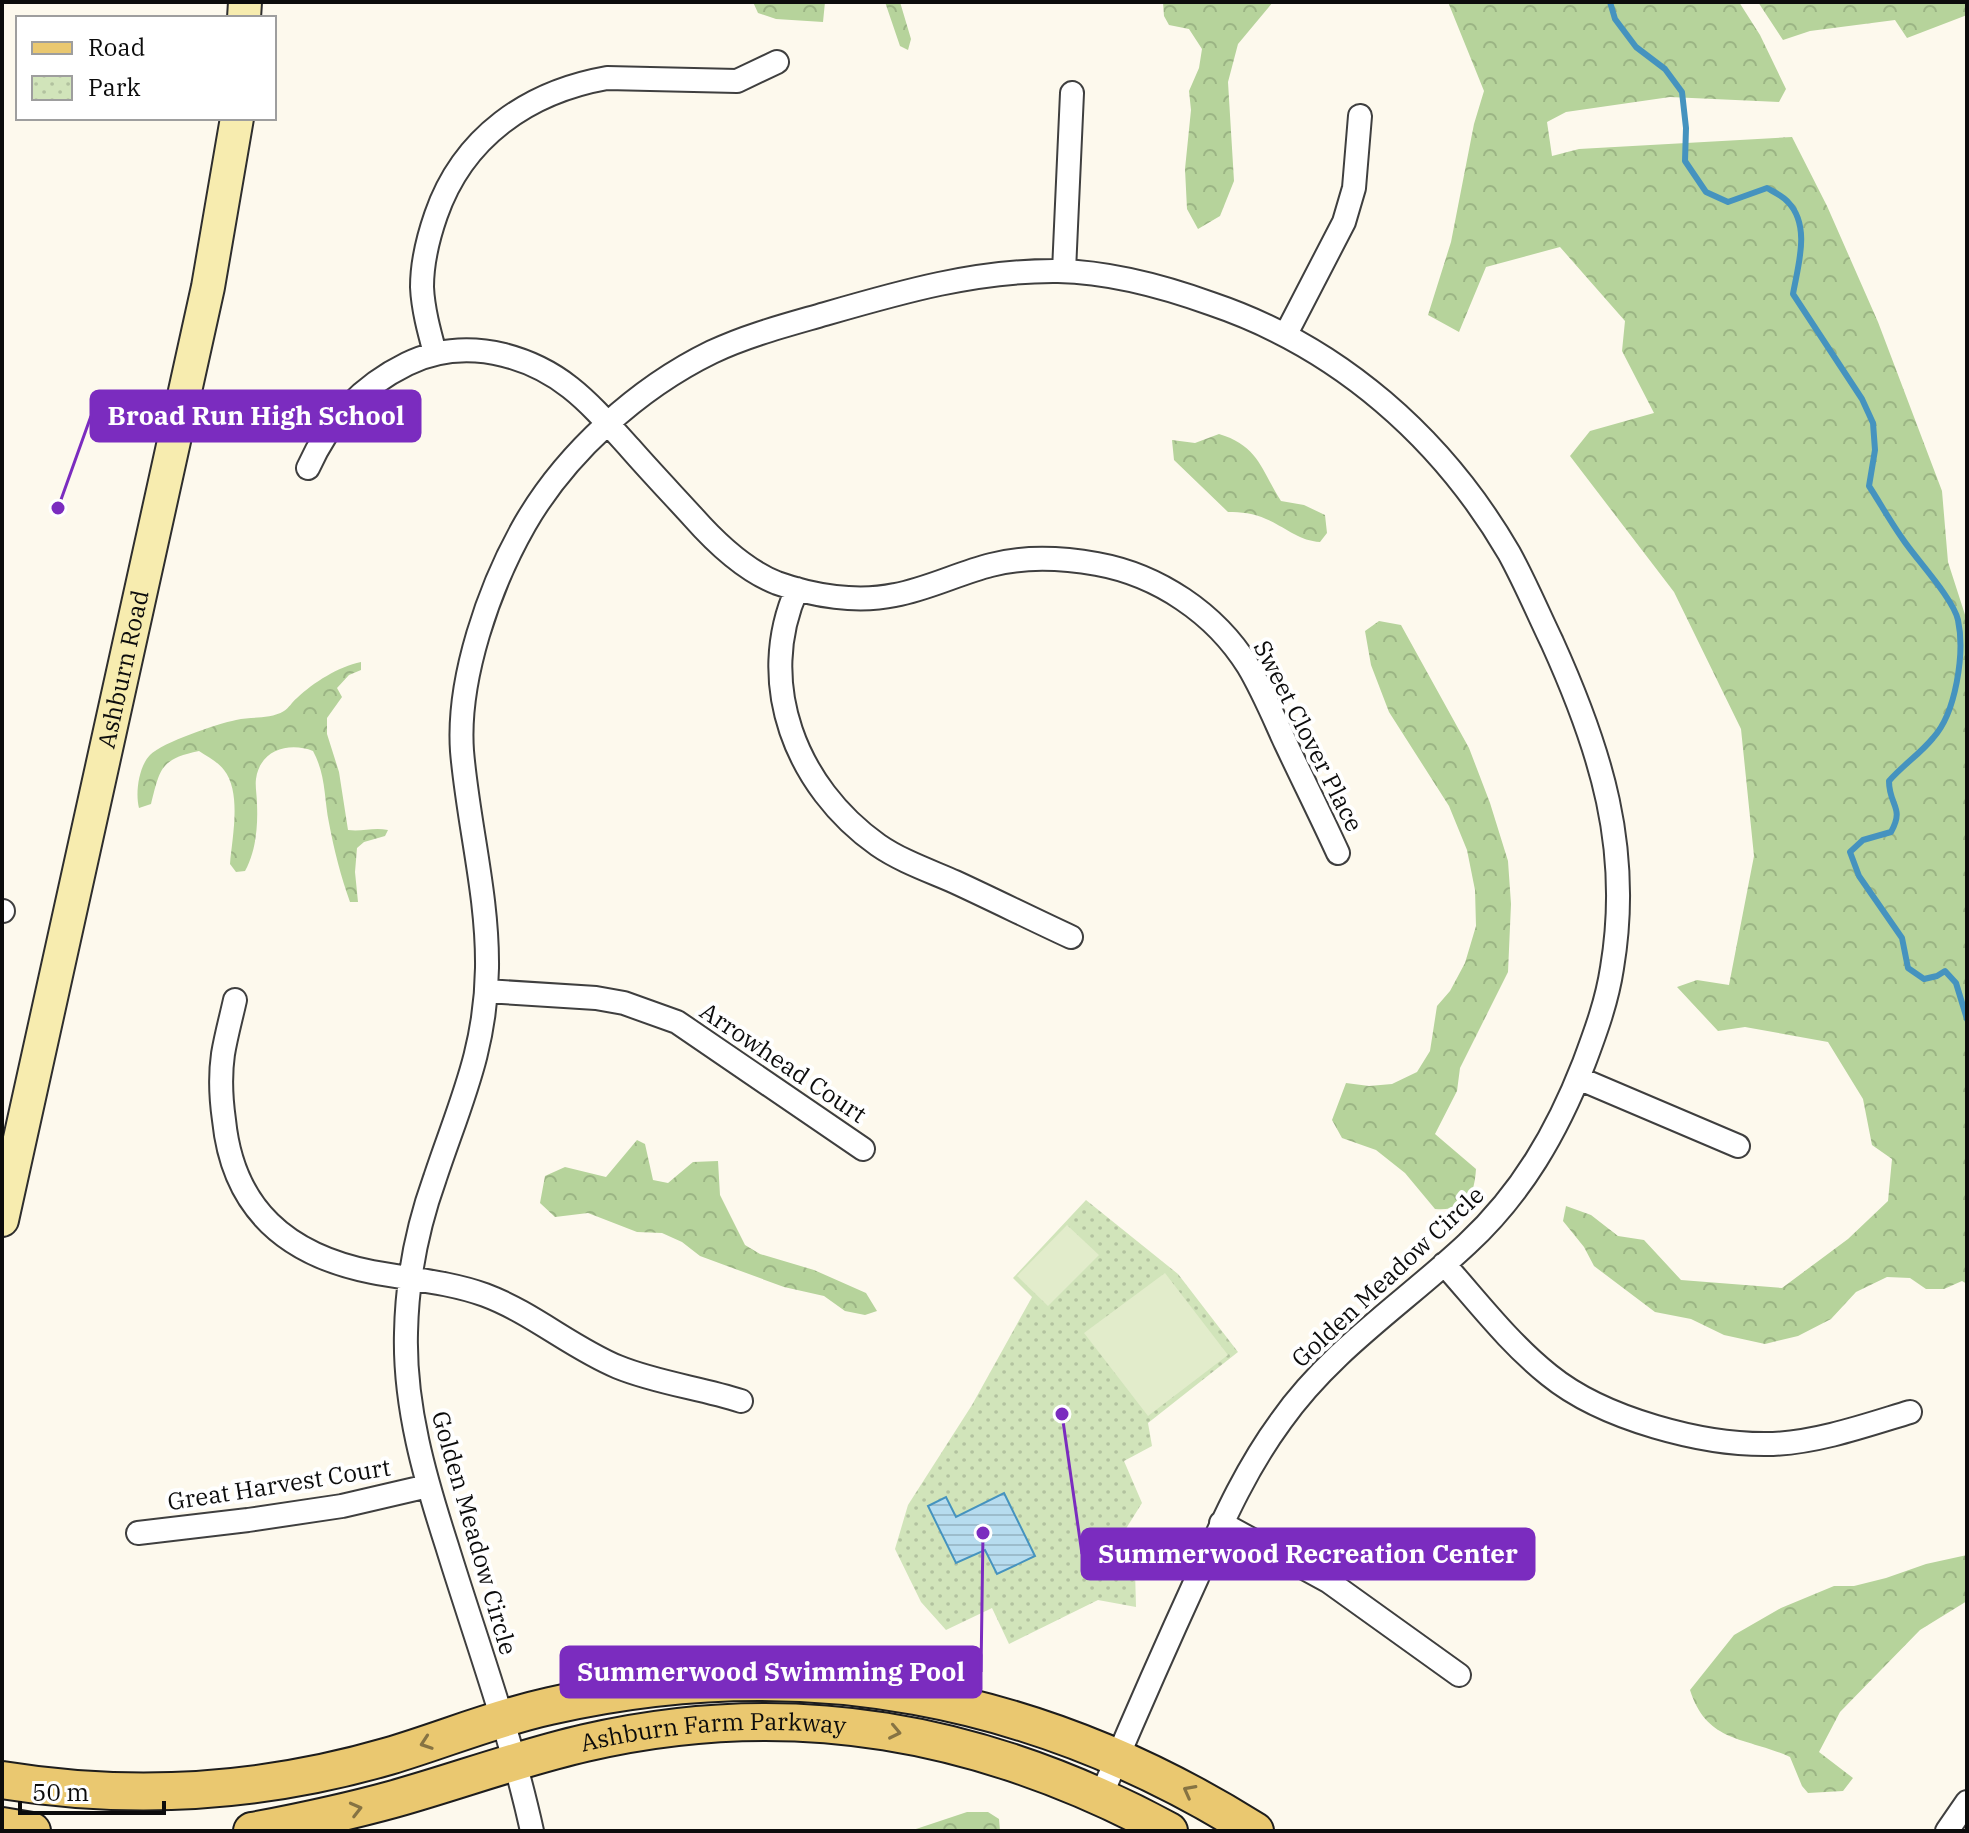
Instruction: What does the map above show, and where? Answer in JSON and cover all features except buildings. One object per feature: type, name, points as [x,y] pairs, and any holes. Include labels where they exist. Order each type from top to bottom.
[{"type":"main road","name":"Ashburn Road","points":[[2,1220],[208,287],[237,120]]},
{"type":"main road","name":"Ashburn Farm Parkway","points":[[2,1780],[54,1788],[134,1793],[231,1788],[351,1766],[500,1719],[589,1698],[660,1687],[766,1681],[884,1690],[974,1707],[1063,1734],[1118,1756],[1206,1800],[1255,1831]]},
{"type":"main road","name":"Ashburn Farm Parkway","points":[[252,1831],[396,1799],[513,1761],[645,1732],[702,1725],[795,1721],[882,1730],[1024,1765],[1101,1796],[1169,1831]]},
{"type":"main road","points":[[2,1826],[32,1831]]},
{"type":"street","points":[[435,353],[423,300],[423,265],[428,236],[447,188],[485,135],[522,108],[563,88],[607,78],[737,81],[777,62]]},
{"type":"street","points":[[1064,271],[1072,93]]},
{"type":"street","points":[[1286,334],[1344,222],[1354,188],[1360,116]]},
{"type":"street","name":"Golden Meadow Circle","points":[[532,1831],[428,1486],[411,1405],[406,1355],[410,1277],[415,1246],[433,1181],[467,1093],[482,1030],[486,991],[485,922],[462,723],[468,680],[487,610],[504,564],[522,528],[561,474],[609,424],[672,375],[710,353],[773,329],[927,285],[995,275],[1064,271],[1159,287],[1231,310],[1286,334],[1353,376],[1399,414],[1463,484],[1506,548],[1525,584],[1585,718],[1606,784],[1616,837],[1618,924],[1608,992],[1578,1078],[1550,1139],[1497,1214],[1444,1264],[1384,1313],[1302,1394],[1249,1468],[1221,1523],[1101,1796]]},
{"type":"street","name":"Sweet Clover Place","points":[[308,468],[334,421],[362,391],[388,373],[435,353],[488,351],[530,362],[570,385],[713,539],[743,563],[773,581],[845,598],[879,597],[918,589],[1010,561],[1054,559],[1113,567],[1174,593],[1216,626],[1248,666],[1338,853]]},
{"type":"street","points":[[797,589],[785,615],[781,634],[779,676],[790,729],[800,754],[828,796],[862,832],[895,855],[1071,937]]},
{"type":"street","name":"Arrowhead Court","points":[[486,991],[596,998],[624,1003],[677,1022],[863,1149]]},
{"type":"street","points":[[235,1000],[223,1055],[222,1104],[232,1162],[247,1198],[273,1227],[311,1252],[372,1272],[410,1277],[494,1298],[619,1367],[741,1401]]},
{"type":"street","points":[[1578,1078],[1738,1146]]},
{"type":"street","points":[[1444,1264],[1511,1341],[1550,1376],[1615,1412],[1662,1429],[1724,1441],[1774,1444],[1852,1430],[1910,1412]]},
{"type":"street","name":"Great Harvest Court","points":[[138,1533],[342,1506],[428,1486]]},
{"type":"street","points":[[1221,1523],[1328,1581],[1459,1675]]},
{"type":"street","points":[[1947,1831],[1967,1802]]},
{"type":"green space","points":[[753,2],[825,2],[823,22],[776,19],[758,13]]},
{"type":"green space","points":[[885,2],[900,2],[911,39],[908,50],[900,46]]},
{"type":"green space","points":[[1163,2],[1273,2],[1238,44],[1228,82],[1234,181],[1220,216],[1198,229],[1187,209],[1185,169],[1191,110],[1189,91],[1199,68],[1202,49],[1189,29],[1169,25],[1164,16]]},
{"type":"green space","points":[[1448,2],[1739,2],[1760,35],[1786,89],[1779,102],[1670,97],[1566,112],[1547,122],[1552,156],[1579,149],[1792,137],[1827,206],[1878,322],[1942,491],[1948,562],[1967,621],[1967,1284],[1962,1281],[1944,1289],[1926,1289],[1910,1278],[1887,1277],[1856,1292],[1831,1319],[1798,1336],[1765,1344],[1724,1335],[1691,1319],[1655,1312],[1594,1266],[1584,1247],[1563,1221],[1566,1206],[1591,1215],[1618,1236],[1644,1240],[1681,1280],[1782,1288],[1848,1239],[1888,1201],[1892,1159],[1872,1145],[1863,1099],[1828,1042],[1745,1027],[1718,1031],[1677,987],[1697,980],[1729,985],[1754,856],[1741,729],[1674,592],[1570,456],[1590,431],[1654,413],[1622,351],[1625,321],[1560,247],[1486,267],[1459,332],[1428,315],[1451,242],[1474,124],[1484,91]]},
{"type":"green space","points":[[1758,2],[1967,2],[1967,15],[1907,38],[1895,20],[1810,31],[1783,40]]},
{"type":"green space","points":[[1219,434],[1251,452],[1281,501],[1304,505],[1325,515],[1327,533],[1320,542],[1299,536],[1257,515],[1228,512],[1174,460],[1172,440],[1195,443]]},
{"type":"green space","points":[[1379,621],[1401,625],[1469,748],[1508,861],[1511,904],[1508,972],[1460,1068],[1457,1091],[1435,1134],[1476,1169],[1473,1188],[1466,1201],[1446,1209],[1435,1209],[1405,1173],[1376,1150],[1342,1138],[1332,1120],[1346,1083],[1369,1086],[1392,1084],[1417,1072],[1430,1051],[1437,1006],[1450,991],[1465,963],[1476,926],[1475,890],[1467,850],[1449,806],[1389,712],[1371,665],[1365,631]]},
{"type":"green space","points":[[361,662],[361,670],[349,675],[337,688],[342,697],[327,718],[327,734],[339,772],[348,830],[388,830],[385,836],[364,842],[357,848],[355,872],[358,902],[350,902],[338,863],[322,778],[313,751],[286,748],[277,750],[263,761],[256,782],[256,838],[245,871],[236,872],[230,864],[234,803],[230,780],[219,764],[199,751],[169,762],[160,774],[151,804],[139,808],[141,773],[146,760],[157,750],[216,725],[278,714],[319,681],[335,671]]},
{"type":"green space","points":[[637,1140],[645,1144],[653,1180],[668,1183],[693,1162],[718,1161],[720,1195],[745,1245],[760,1254],[814,1270],[866,1293],[877,1311],[865,1315],[845,1311],[824,1296],[784,1287],[700,1256],[682,1242],[662,1233],[637,1232],[588,1213],[555,1217],[540,1203],[545,1176],[565,1167],[606,1177]]},
{"type":"green space","points":[[1086,1200],[1178,1274],[1238,1352],[1148,1423],[1152,1446],[1124,1461],[1142,1503],[1122,1535],[1135,1570],[1136,1607],[1098,1600],[1009,1644],[992,1608],[946,1630],[921,1602],[895,1549],[908,1505],[972,1405],[1032,1297],[1013,1278]]},
{"type":"green space","points":[[1067,1225],[1099,1255],[1048,1306],[1017,1276]]},
{"type":"green space","points":[[1165,1273],[1228,1355],[1148,1416],[1084,1333]]},
{"type":"green space","points":[[1967,1555],[1967,1601],[1920,1630],[1840,1712],[1819,1752],[1853,1778],[1843,1791],[1808,1793],[1790,1757],[1718,1730],[1697,1708],[1690,1690],[1734,1635],[1781,1608],[1834,1586],[1854,1586]]},
{"type":"green space","points":[[967,1812],[988,1812],[999,1819],[1000,1831],[910,1831]]},
{"type":"water","points":[[1004,1493],[1035,1556],[997,1574],[985,1550],[956,1563],[928,1506],[946,1497],[956,1517]]},
{"type":"waterway","points":[[1610,2],[1615,19],[1636,47],[1665,69],[1682,92],[1686,128],[1685,161],[1706,192],[1728,202],[1767,188],[1784,198],[1795,212],[1801,246],[1793,294],[1862,399],[1873,423],[1875,450],[1869,486],[1955,611],[1960,634],[1959,665],[1948,714],[1933,738],[1889,781],[1897,811],[1891,832],[1863,840],[1850,852],[1859,876],[1902,938],[1908,968],[1924,979],[1945,971],[1956,983],[1967,1019]]},
{"type":"place","name":"Broad Run High School","points":[[58,508]]},
{"type":"place","name":"Summerwood Recreation Center","points":[[1062,1414]]},
{"type":"place","name":"Summerwood Swimming Pool","points":[[983,1533]]}]
